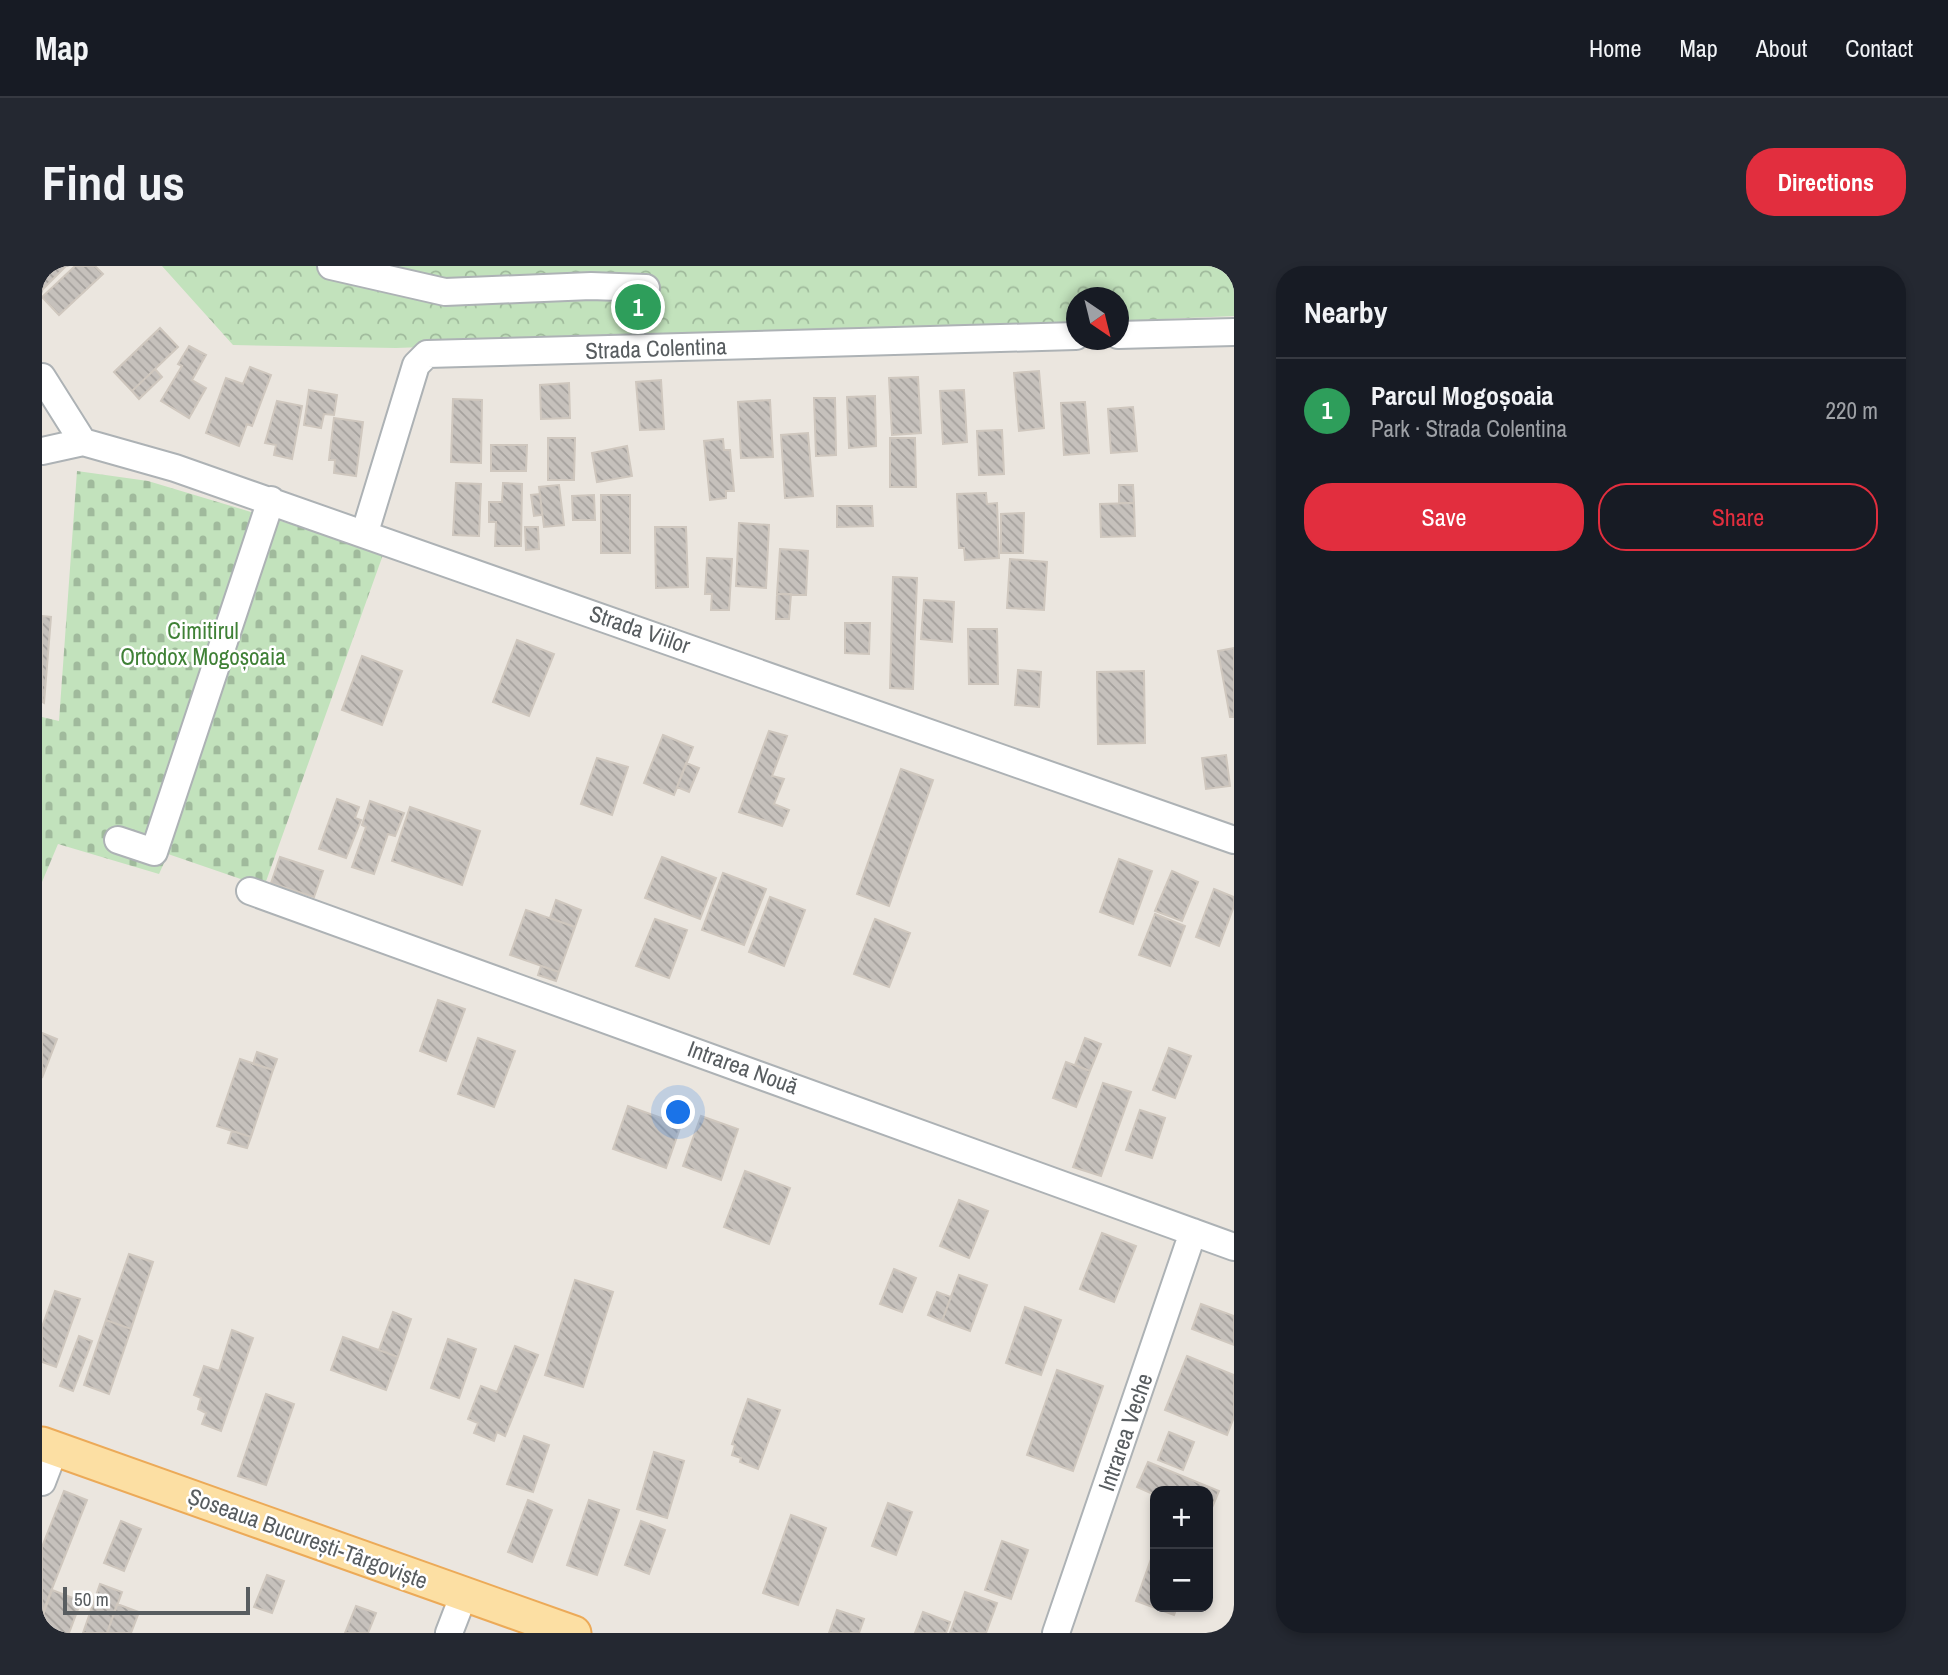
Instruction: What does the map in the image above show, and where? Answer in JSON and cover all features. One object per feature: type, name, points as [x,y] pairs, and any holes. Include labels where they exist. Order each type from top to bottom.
[{"type":"main road","name":"Șoseaua București-Târgoviște","points":[[48,1446],[574,1633]]},
{"type":"street","points":[[331,266],[445,292],[591,286],[646,288]]},
{"type":"street","points":[[1129,335],[1234,332]]},
{"type":"street","name":"Strada Colentina","points":[[365,532],[416,365],[427,354],[1066,336]]},
{"type":"street","points":[[42,377],[83,442]]},
{"type":"street","name":"Strada Viilor","points":[[42,451],[83,442],[175,468],[365,532],[1234,840]]},
{"type":"street","points":[[118,840],[154,852],[271,500]]},
{"type":"street","name":"Intrarea Nouă","points":[[250,891],[1234,1247]]},
{"type":"street","name":"Intrarea Veche","points":[[1056,1633],[1193,1232]]},
{"type":"street","points":[[42,1482],[48,1446]]},
{"type":"street","points":[[449,1633],[464,1594]]},
{"type":"green space","points":[[162,266],[1234,266],[1234,316],[1129,321],[1129,287],[1066,287],[1066,322],[396,348],[233,345]]},
{"type":"green space","name":"Cimitirul Ortodox Mogoșoaia","points":[[77,471],[148,481],[384,552],[264,887],[168,854],[159,874],[58,844],[42,882],[42,717],[59,721]]},
{"type":"building","points":[[42,266],[66,266],[42,290]]},
{"type":"building","points":[[75,266],[95,266],[103,274],[59,315],[42,297]]},
{"type":"building","points":[[160,328],[178,347],[132,391],[114,372]]},
{"type":"building","points":[[189,346],[206,355],[192,380],[206,388],[189,418],[161,401],[182,366],[178,364]]},
{"type":"building","points":[[250,367],[271,375],[252,426],[247,424],[239,446],[206,433],[226,378],[243,384]]},
{"type":"building","points":[[155,369],[162,377],[139,399],[132,391]]},
{"type":"building","points":[[1039,371],[1044,428],[1019,431],[1014,373]]},
{"type":"building","points":[[918,377],[921,433],[892,435],[889,378]]},
{"type":"building","points":[[661,380],[664,429],[640,430],[636,382]]},
{"type":"building","points":[[569,383],[570,418],[541,419],[540,385]]},
{"type":"building","points":[[309,390],[337,395],[334,415],[324,414],[321,428],[304,425]]},
{"type":"building","points":[[964,390],[967,442],[943,444],[940,391]]},
{"type":"building","points":[[875,396],[876,446],[849,448],[847,397]]},
{"type":"building","points":[[814,398],[835,398],[836,455],[816,456]]},
{"type":"building","points":[[453,399],[482,400],[481,463],[451,462]]},
{"type":"building","points":[[770,400],[773,457],[741,458],[738,402]]},
{"type":"building","points":[[277,401],[302,406],[292,459],[274,455],[276,445],[265,443]]},
{"type":"building","points":[[1085,402],[1089,453],[1064,455],[1061,403]]},
{"type":"building","points":[[1133,407],[1137,451],[1111,453],[1108,409]]},
{"type":"building","points":[[334,418],[363,422],[356,476],[334,473],[335,460],[329,460]]},
{"type":"building","points":[[1002,430],[1004,474],[979,475],[977,431]]},
{"type":"building","points":[[808,433],[813,496],[785,498],[781,435]]},
{"type":"building","points":[[548,438],[575,438],[574,480],[548,480]]},
{"type":"building","points":[[890,438],[915,438],[916,487],[890,487]]},
{"type":"building","points":[[723,439],[724,450],[730,450],[734,491],[726,491],[726,498],[710,500],[704,441]]},
{"type":"building","points":[[491,445],[527,445],[526,471],[491,471]]},
{"type":"building","points":[[627,446],[632,476],[597,482],[592,453]]},
{"type":"building","points":[[456,483],[481,484],[479,536],[453,535]]},
{"type":"building","points":[[503,483],[522,484],[521,546],[495,546],[496,522],[489,522],[489,502],[502,502]]},
{"type":"building","points":[[559,485],[564,525],[544,527],[539,487]]},
{"type":"building","points":[[1119,485],[1133,485],[1134,503],[1119,503]]},
{"type":"building","points":[[986,493],[987,504],[997,503],[999,558],[965,560],[964,548],[959,548],[957,494]]},
{"type":"building","points":[[540,494],[542,515],[534,516],[531,495]]},
{"type":"building","points":[[594,495],[595,520],[573,520],[572,496]]},
{"type":"building","points":[[601,495],[630,495],[630,553],[601,553]]},
{"type":"building","points":[[1134,503],[1135,536],[1101,537],[1100,504]]},
{"type":"building","points":[[837,506],[872,506],[873,526],[837,527]]},
{"type":"building","points":[[1024,513],[1023,553],[1001,553],[1001,514]]},
{"type":"building","points":[[739,523],[769,525],[766,588],[736,586]]},
{"type":"building","points":[[525,527],[538,527],[539,549],[526,550]]},
{"type":"building","points":[[655,527],[686,527],[688,587],[656,588]]},
{"type":"building","points":[[780,549],[808,551],[806,595],[777,594]]},
{"type":"building","points":[[707,558],[732,559],[729,610],[711,610],[712,594],[705,594]]},
{"type":"building","points":[[1010,559],[1047,562],[1044,610],[1007,608]]},
{"type":"building","points":[[893,577],[917,578],[913,689],[890,688]]},
{"type":"building","points":[[777,594],[791,594],[789,619],[776,619]]},
{"type":"building","points":[[924,600],[954,602],[952,642],[921,639]]},
{"type":"building","points":[[42,616],[51,617],[44,703],[42,702]]},
{"type":"building","points":[[845,623],[870,623],[869,654],[845,653]]},
{"type":"building","points":[[968,629],[997,629],[998,684],[969,684]]},
{"type":"building","points":[[517,640],[554,654],[529,716],[493,702]]},
{"type":"building","points":[[1234,648],[1234,717],[1230,717],[1218,651]]},
{"type":"building","points":[[362,656],[402,671],[382,725],[342,710]]},
{"type":"building","points":[[1018,670],[1041,672],[1039,707],[1015,705]]},
{"type":"building","points":[[1144,671],[1145,743],[1098,744],[1097,672]]},
{"type":"building","points":[[769,731],[787,736],[772,776],[784,779],[774,804],[789,810],[782,826],[739,812]]},
{"type":"building","points":[[663,735],[693,747],[674,795],[644,783]]},
{"type":"building","points":[[1226,755],[1230,786],[1206,789],[1202,758]]},
{"type":"building","points":[[597,758],[628,767],[612,815],[581,804]]},
{"type":"building","points":[[686,763],[699,768],[689,792],[677,787]]},
{"type":"building","points":[[901,769],[933,780],[889,906],[857,894]]},
{"type":"building","points":[[337,799],[359,807],[355,818],[361,820],[346,858],[319,849]]},
{"type":"building","points":[[370,801],[404,813],[395,836],[388,834],[374,874],[352,867],[366,827],[362,825]]},
{"type":"building","points":[[410,807],[480,831],[462,885],[392,861]]},
{"type":"building","points":[[280,857],[323,871],[314,897],[271,883]]},
{"type":"building","points":[[662,857],[716,878],[700,919],[645,898]]},
{"type":"building","points":[[1119,859],[1152,871],[1133,924],[1100,912]]},
{"type":"building","points":[[1172,871],[1198,882],[1182,921],[1155,911]]},
{"type":"building","points":[[723,873],[766,889],[744,945],[702,930]]},
{"type":"building","points":[[1214,889],[1234,897],[1234,906],[1219,946],[1196,937]]},
{"type":"building","points":[[770,897],[805,910],[784,966],[749,952]]},
{"type":"building","points":[[556,900],[581,910],[575,927],[550,918]]},
{"type":"building","points":[[526,910],[575,927],[559,972],[510,955]]},
{"type":"building","points":[[1155,914],[1185,926],[1170,966],[1139,955]]},
{"type":"building","points":[[655,919],[687,930],[669,978],[636,966]]},
{"type":"building","points":[[875,919],[910,933],[889,987],[854,974]]},
{"type":"building","points":[[541,966],[559,972],[556,981],[538,975]]},
{"type":"building","points":[[438,1000],[465,1009],[446,1061],[420,1051]]},
{"type":"building","points":[[42,1033],[57,1039],[42,1078]]},
{"type":"building","points":[[478,1038],[515,1051],[494,1107],[458,1094]]},
{"type":"building","points":[[1085,1038],[1101,1044],[1090,1071],[1075,1065]]},
{"type":"building","points":[[1169,1048],[1191,1056],[1175,1098],[1153,1090]]},
{"type":"building","points":[[257,1052],[277,1059],[273,1070],[253,1064]]},
{"type":"building","points":[[240,1059],[273,1070],[251,1137],[217,1126]]},
{"type":"building","points":[[1066,1062],[1090,1071],[1076,1107],[1053,1098]]},
{"type":"building","points":[[1103,1083],[1131,1092],[1101,1176],[1073,1167]]},
{"type":"building","points":[[628,1106],[681,1125],[666,1168],[613,1149]]},
{"type":"building","points":[[1140,1110],[1165,1118],[1152,1158],[1126,1150]]},
{"type":"building","points":[[701,1116],[738,1129],[721,1180],[683,1166]]},
{"type":"building","points":[[232,1131],[251,1137],[247,1148],[228,1143]]},
{"type":"building","points":[[745,1171],[790,1188],[769,1244],[724,1227]]},
{"type":"building","points":[[959,1200],[988,1211],[969,1258],[940,1246]]},
{"type":"building","points":[[1102,1233],[1136,1246],[1114,1302],[1080,1289]]},
{"type":"building","points":[[129,1254],[153,1262],[131,1329],[106,1320]]},
{"type":"building","points":[[894,1269],[916,1278],[902,1312],[880,1304]]},
{"type":"building","points":[[959,1275],[987,1285],[970,1331],[942,1321]]},
{"type":"building","points":[[575,1280],[613,1292],[583,1387],[545,1375]]},
{"type":"building","points":[[55,1291],[80,1299],[56,1367],[42,1362],[42,1327]]},
{"type":"building","points":[[937,1292],[951,1297],[942,1321],[928,1315]]},
{"type":"building","points":[[1201,1304],[1234,1316],[1234,1345],[1192,1329]]},
{"type":"building","points":[[1025,1307],[1061,1320],[1041,1375],[1006,1363]]},
{"type":"building","points":[[393,1312],[411,1319],[398,1357],[379,1350]]},
{"type":"building","points":[[106,1320],[131,1329],[109,1394],[84,1385]]},
{"type":"building","points":[[232,1330],[253,1338],[221,1431],[202,1424],[206,1413],[198,1409],[201,1398],[194,1395],[204,1366],[219,1371]]},
{"type":"building","points":[[79,1336],[92,1341],[73,1391],[60,1386]]},
{"type":"building","points":[[343,1337],[398,1357],[386,1390],[331,1370]]},
{"type":"building","points":[[448,1339],[476,1349],[459,1398],[431,1388]]},
{"type":"building","points":[[515,1346],[538,1355],[505,1436],[497,1432],[494,1441],[474,1433],[478,1423],[468,1419],[481,1386],[497,1392]]},
{"type":"building","points":[[1187,1356],[1234,1375],[1234,1417],[1227,1435],[1165,1410]]},
{"type":"building","points":[[1057,1370],[1103,1386],[1073,1471],[1027,1455]]},
{"type":"building","points":[[266,1394],[294,1404],[266,1485],[238,1476]]},
{"type":"building","points":[[748,1399],[780,1410],[758,1469],[740,1462],[741,1458],[732,1455],[735,1445],[732,1444]]},
{"type":"building","points":[[1169,1432],[1194,1442],[1183,1470],[1158,1460]]},
{"type":"building","points":[[524,1436],[549,1445],[533,1492],[507,1484]]},
{"type":"building","points":[[654,1452],[684,1461],[667,1518],[637,1509]]},
{"type":"building","points":[[1148,1462],[1207,1486],[1150,1486],[1150,1493],[1137,1487]]},
{"type":"building","points":[[1213,1489],[1219,1491],[1213,1505]]},
{"type":"building","points":[[64,1491],[87,1500],[42,1614],[42,1547]]},
{"type":"building","points":[[528,1500],[552,1510],[532,1562],[508,1552]]},
{"type":"building","points":[[589,1500],[619,1510],[597,1575],[567,1565]]},
{"type":"building","points":[[888,1503],[912,1512],[896,1555],[872,1546]]},
{"type":"building","points":[[791,1515],[826,1528],[798,1605],[763,1593]]},
{"type":"building","points":[[121,1521],[141,1529],[124,1571],[104,1563]]},
{"type":"building","points":[[641,1521],[665,1530],[649,1574],[625,1565]]},
{"type":"building","points":[[1002,1541],[1028,1550],[1011,1599],[985,1590]]},
{"type":"building","points":[[1150,1562],[1150,1606],[1136,1601]]},
{"type":"building","points":[[267,1575],[284,1581],[272,1613],[254,1607]]},
{"type":"building","points":[[100,1584],[122,1592],[107,1633],[83,1633]]},
{"type":"building","points":[[52,1590],[81,1601],[69,1633],[42,1633],[42,1618]]},
{"type":"building","points":[[965,1592],[997,1603],[986,1633],[950,1633]]},
{"type":"building","points":[[117,1604],[139,1612],[131,1633],[107,1633]]},
{"type":"building","points":[[356,1606],[376,1613],[368,1633],[345,1633]]},
{"type":"building","points":[[837,1610],[864,1619],[859,1633],[829,1633]]},
{"type":"building","points":[[923,1612],[950,1622],[946,1633],[915,1633]]},
{"type":"place","name":"Parcul Mogoșoaia","points":[[638,307]]}]
